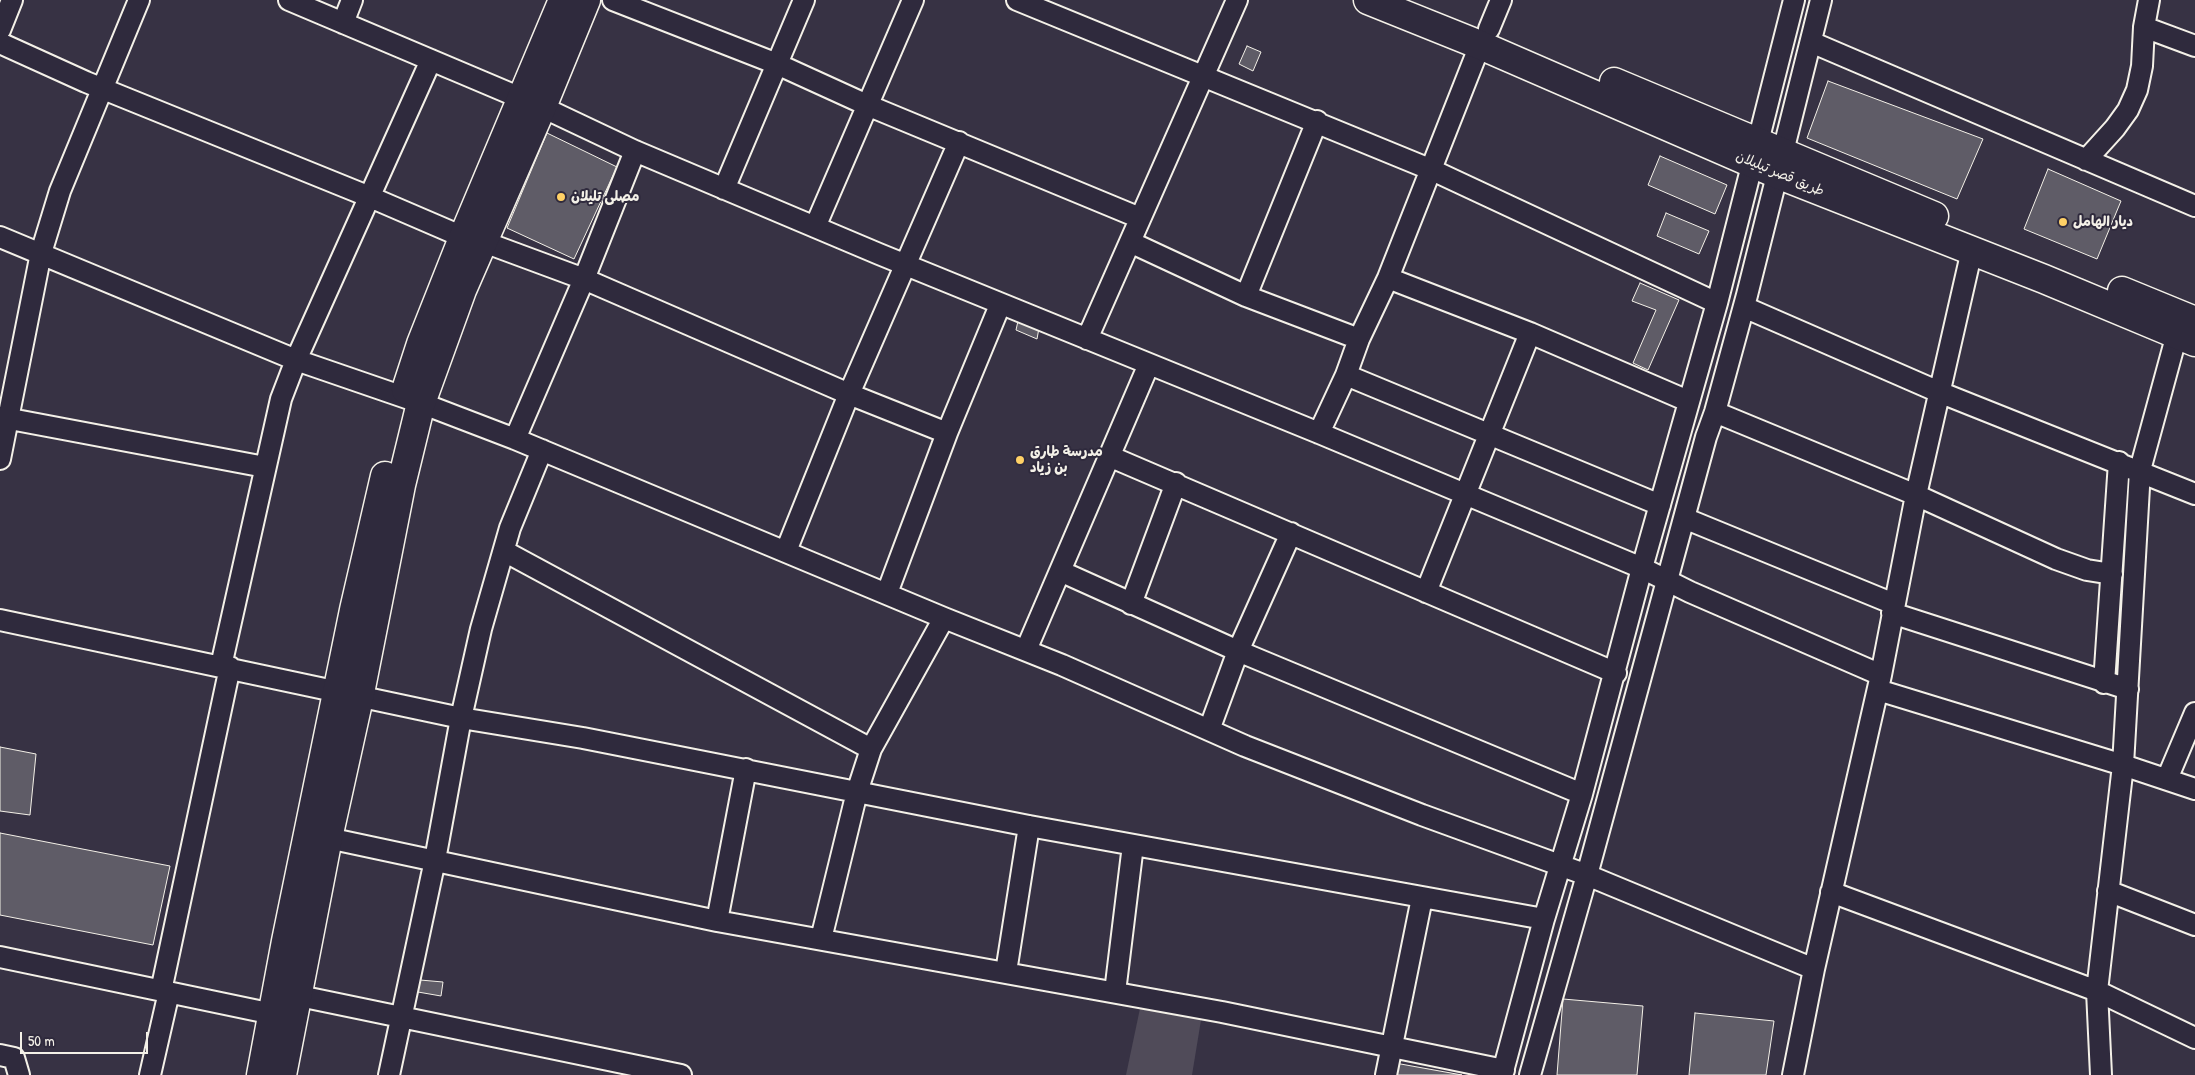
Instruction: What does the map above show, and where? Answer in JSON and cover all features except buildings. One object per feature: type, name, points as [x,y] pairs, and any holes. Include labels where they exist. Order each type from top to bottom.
[{"type":"main road","points":[[532,103],[563,0]]},
{"type":"main road","points":[[261,1075],[328,838],[348,696],[356,600],[413,400],[421,344],[474,240],[532,103],[586,0]]},
{"type":"main road","name":"طريق قصر تيليلان","points":[[1368,0],[1484,37],[1768,158],[1972,250],[2189,332]]},
{"type":"main road","name":"طريق قصر تيليلان","points":[[1418,0],[1484,37]]},
{"type":"main road","name":"طريق قصر تيليلان","points":[[1768,158],[1961,228],[2189,332]]},
{"type":"main road","points":[[282,1075],[286,941],[348,696]]},
{"type":"street","points":[[0,30],[12,0]]},
{"type":"street","points":[[0,459],[4,418],[41,253],[60,192],[139,0]]},
{"type":"street","points":[[289,0],[532,103],[635,151],[1000,305],[1319,433],[1642,568],[1880,683],[2195,789]]},
{"type":"street","points":[[343,23],[352,0]]},
{"type":"street","points":[[613,0],[777,64],[867,105],[1140,218]]},
{"type":"street","points":[[724,189],[804,0]]},
{"type":"street","points":[[815,227],[912,0]]},
{"type":"street","points":[[1017,0],[1039,4],[1202,77],[1318,121],[1432,170],[1717,303]]},
{"type":"street","points":[[1087,339],[1236,0]]},
{"type":"street","points":[[1319,433],[1388,278],[1484,37],[1502,0]]},
{"type":"street","points":[[1530,1075],[1587,875],[1706,437],[1715,412],[1744,307],[1794,0]]},
{"type":"street","points":[[328,838],[717,921],[1222,1012],[1503,1073],[1544,919],[1616,673],[1642,568],[1717,303],[1811,42],[1821,0]]},
{"type":"street","points":[[2086,160],[2115,128],[2128,110],[2137,90],[2142,66],[2144,27],[2149,0]]},
{"type":"street","points":[[2144,27],[2195,46]]},
{"type":"street","points":[[1811,42],[2195,206]]},
{"type":"street","points":[[0,43],[102,88],[474,240],[584,279],[849,394],[947,433]]},
{"type":"street","points":[[150,1075],[226,667],[265,466],[281,399],[296,360],[431,60]]},
{"type":"street","points":[[1246,296],[1318,121]]},
{"type":"street","points":[[786,551],[849,394],[959,142]]},
{"type":"street","points":[[515,439],[584,279],[635,151]]},
{"type":"street","points":[[0,237],[296,360],[413,400],[515,439],[944,618],[1026,650],[1209,730],[1413,812],[1587,875],[1814,969]]},
{"type":"street","points":[[1130,242],[1246,296],[1359,340]]},
{"type":"street","points":[[1793,1075],[1831,892],[1880,683],[1916,495],[1972,250]]},
{"type":"street","points":[[1388,278],[1530,333],[1688,401]]},
{"type":"street","points":[[887,593],[947,433],[1000,305]]},
{"type":"street","points":[[1744,307],[1939,392],[2140,470],[2195,494]]},
{"type":"street","points":[[2101,1075],[2097,991],[2123,765],[2140,470],[2189,332]]},
{"type":"street","points":[[1426,592],[1530,333]]},
{"type":"street","points":[[1026,650],[1149,364]]},
{"type":"street","points":[[1346,375],[1660,504]]},
{"type":"street","points":[[1715,412],[1916,495],[2056,559],[2087,570],[2112,574]]},
{"type":"street","points":[[4,418],[265,466]]},
{"type":"street","points":[[389,1075],[435,860],[461,718],[482,629],[510,528],[542,450]]},
{"type":"street","points":[[1109,456],[1176,483],[1616,673]]},
{"type":"street","points":[[2104,683],[2119,462]]},
{"type":"street","points":[[1130,604],[1176,483]]},
{"type":"street","points":[[1684,518],[1893,609],[2104,683],[2128,689]]},
{"type":"street","points":[[1209,730],[1238,651],[1291,533]]},
{"type":"street","points":[[504,551],[872,749]]},
{"type":"street","points":[[1060,571],[1238,651],[1582,794]]},
{"type":"street","points":[[821,939],[857,792],[872,749],[944,618]]},
{"type":"street","points":[[0,620],[226,667],[348,696],[461,718],[582,738],[746,769],[877,797],[1029,826],[1544,919]]},
{"type":"street","points":[[2167,779],[2195,713]]},
{"type":"street","points":[[717,921],[746,769]]},
{"type":"street","points":[[1006,972],[1029,826]]},
{"type":"street","points":[[1115,992],[1133,845]]},
{"type":"street","points":[[2108,891],[2195,925]]},
{"type":"street","points":[[1831,892],[2097,991],[2195,1038]]},
{"type":"street","points":[[1386,1075],[1422,898]]},
{"type":"street","points":[[0,957],[165,991],[283,1000],[402,1017],[681,1075]]},
{"type":"street","points":[[0,1055],[14,1058],[18,1075]]},
{"type":"shaded area","points":[[1142,999],[1202,1014],[1192,1075],[1126,1075]]},
{"type":"place","name":"مصلى تليلان","points":[[561,197]]},
{"type":"place","name":"ديار الهامل","points":[[2063,222]]},
{"type":"place","name":"مدرسة طارق بن زياد","points":[[1020,460]]}]
